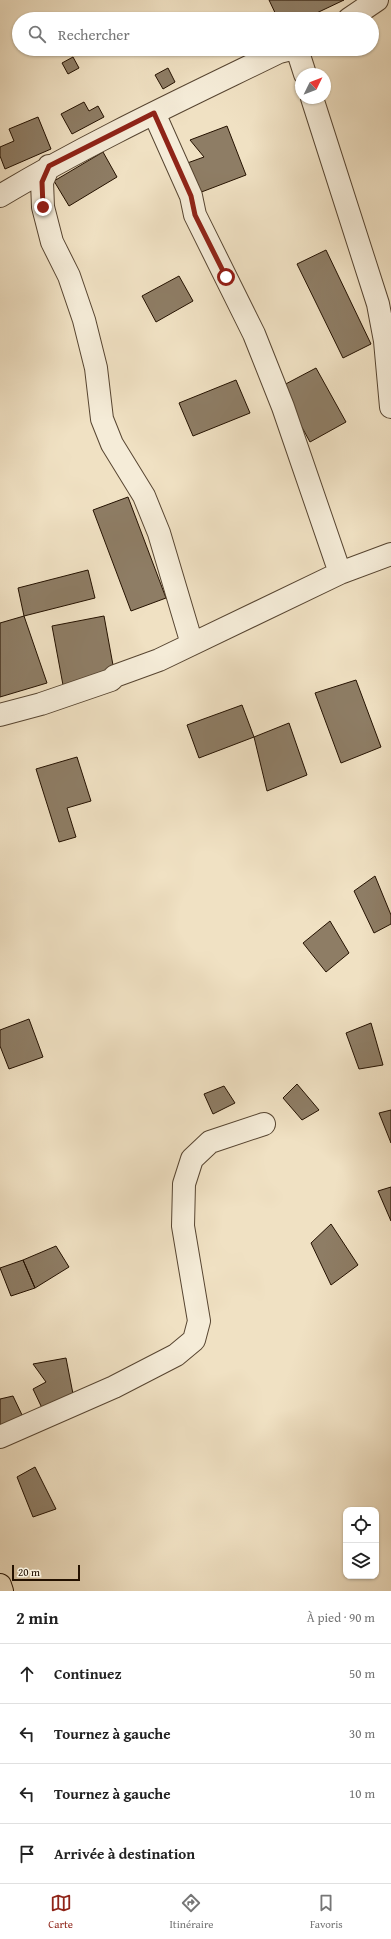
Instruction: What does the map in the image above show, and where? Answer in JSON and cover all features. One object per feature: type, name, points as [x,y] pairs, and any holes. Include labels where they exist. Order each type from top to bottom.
[{"type":"highway","points":[[0,1585],[2,1591]]},
{"type":"street","points":[[359,12],[377,0]]},
{"type":"street","points":[[0,196],[49,166],[271,56]]},
{"type":"street","points":[[299,56],[303,68]]},
{"type":"street","points":[[314,104],[378,304],[385,341],[391,407]]},
{"type":"street","points":[[154,113],[191,196],[195,215],[254,334],[283,407],[340,574]]},
{"type":"street","points":[[49,166],[42,182],[43,207],[52,242],[69,276],[84,320],[96,368],[102,419],[112,444],[144,496],[157,527],[192,644]]},
{"type":"street","points":[[0,715],[41,704],[111,680],[115,676],[159,660],[340,574],[391,554]]},
{"type":"street","points":[[0,1437],[114,1387],[176,1355],[194,1340],[199,1321],[183,1226],[184,1184],[192,1159],[210,1142],[264,1124]]},
{"type":"building","points":[[269,0],[344,0],[319,12],[275,12]]},
{"type":"building","points":[[73,57],[79,68],[68,74],[62,63]]},
{"type":"building","points":[[168,68],[175,82],[163,89],[155,75]]},
{"type":"building","points":[[84,102],[89,111],[98,106],[104,117],[72,134],[61,114]]},
{"type":"building","points":[[38,117],[51,149],[5,169],[0,156],[0,147],[14,141],[9,129]]},
{"type":"building","points":[[227,126],[246,175],[191,196],[179,166],[204,157],[190,140]]},
{"type":"building","points":[[103,152],[117,177],[69,206],[54,181]]},
{"type":"building","points":[[326,250],[371,344],[343,358],[297,264]]},
{"type":"building","points":[[179,276],[193,301],[156,322],[142,296]]},
{"type":"building","points":[[316,368],[346,422],[310,442],[280,387]]},
{"type":"building","points":[[236,380],[250,413],[193,436],[179,403]]},
{"type":"building","points":[[128,497],[166,598],[131,611],[93,510]]},
{"type":"building","points":[[88,570],[95,598],[24,616],[18,588]]},
{"type":"building","points":[[24,616],[47,683],[0,697],[0,623]]},
{"type":"building","points":[[104,616],[115,676],[63,685],[52,626]]},
{"type":"building","points":[[356,680],[381,747],[341,763],[315,693]]},
{"type":"building","points":[[242,705],[254,737],[199,758],[187,725]]},
{"type":"building","points":[[289,723],[307,775],[267,791],[254,737]]},
{"type":"building","points":[[77,757],[91,801],[67,808],[76,837],[59,842],[36,769]]},
{"type":"building","points":[[375,876],[391,915],[391,924],[374,933],[354,891]]},
{"type":"building","points":[[330,921],[349,953],[326,972],[303,943]]},
{"type":"building","points":[[29,1019],[43,1057],[9,1069],[0,1046],[0,1030]]},
{"type":"building","points":[[371,1023],[383,1065],[359,1069],[346,1033]]},
{"type":"building","points":[[297,1084],[319,1110],[302,1120],[283,1098]]},
{"type":"building","points":[[224,1086],[235,1103],[213,1114],[204,1094]]},
{"type":"building","points":[[391,1110],[391,1143],[379,1113]]},
{"type":"building","points":[[391,1187],[391,1221],[378,1191]]},
{"type":"building","points":[[331,1224],[358,1265],[331,1285],[311,1243]]},
{"type":"building","points":[[56,1246],[69,1267],[35,1288],[23,1260]]},
{"type":"building","points":[[23,1260],[35,1288],[11,1296],[0,1268]]},
{"type":"building","points":[[66,1358],[74,1399],[42,1408],[33,1389],[46,1382],[33,1364]]},
{"type":"building","points":[[13,1396],[23,1417],[0,1428],[0,1399]]},
{"type":"building","points":[[35,1467],[56,1509],[33,1517],[17,1477]]},
{"type":"route","points":[[43,207],[42,182],[49,166],[154,113],[179,166],[191,196],[195,215],[226,277]]}]
